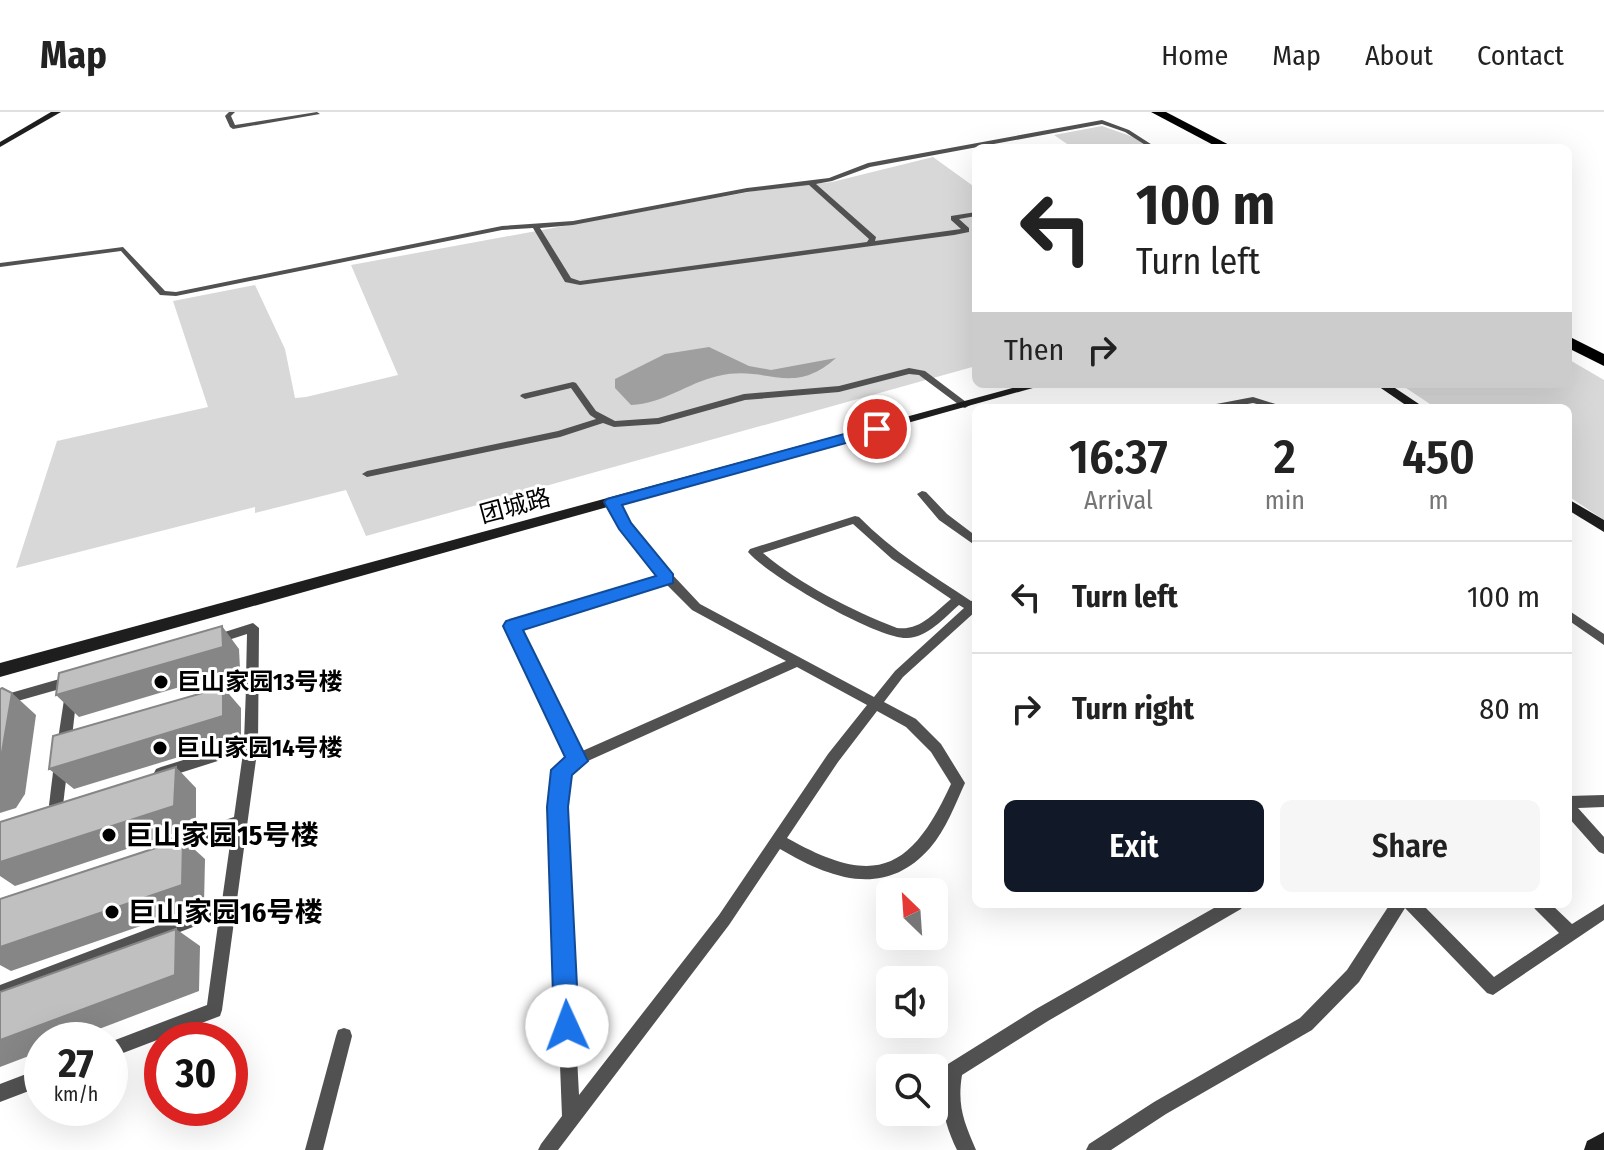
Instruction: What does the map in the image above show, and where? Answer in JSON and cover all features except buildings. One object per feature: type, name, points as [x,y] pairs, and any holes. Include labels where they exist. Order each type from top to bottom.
[{"type":"highway","points":[[1136,112],[1199,144]]},
{"type":"highway","points":[[1157,112],[1221,144]]},
{"type":"highway","points":[[1572,328],[1604,345]]},
{"type":"highway","points":[[1572,343],[1604,361]]},
{"type":"street","points":[[0,143],[48,112]]},
{"type":"street","points":[[0,143],[57,112]]},
{"type":"street","points":[[232,112],[228,116],[233,127],[316,113],[323,122]]},
{"type":"street","points":[[982,144],[1102,122],[1127,131],[1148,144]]},
{"type":"street","points":[[0,265],[123,249],[163,293],[176,294],[502,228],[573,223],[747,190],[830,180],[868,165],[972,146]]},
{"type":"street","points":[[810,182],[873,239],[870,244]]},
{"type":"street","points":[[535,226],[538,236],[568,280],[580,283],[966,230],[954,218],[972,215]]},
{"type":"street","points":[[525,396],[573,385],[593,413],[603,420],[626,424],[659,421],[744,397],[839,389],[909,371],[922,373],[965,405]]},
{"type":"street","name":"团城路","points":[[0,670],[1027,388]]},
{"type":"street","points":[[1387,388],[1413,404]]},
{"type":"street","points":[[1232,404],[1253,400],[1268,404]]},
{"type":"street","points":[[367,474],[560,434],[603,420]]},
{"type":"street","points":[[922,494],[943,517],[972,539]]},
{"type":"street","points":[[612,502],[624,525],[667,578],[696,607],[911,723],[936,748],[958,783],[945,816],[902,867],[866,874],[829,868],[778,840]]},
{"type":"street","points":[[1572,507],[1604,527]]},
{"type":"street","points":[[855,520],[888,552],[969,603],[918,631],[895,633],[782,575],[754,552],[855,520]]},
{"type":"street","points":[[577,761],[512,626],[667,578]]},
{"type":"street","points":[[547,1150],[724,920],[833,758],[899,674],[969,603]]},
{"type":"street","points":[[1572,617],[1604,640]]},
{"type":"street","points":[[128,1043],[214,1010],[251,745],[253,628],[208,641]]},
{"type":"street","points":[[571,1119],[557,807],[562,770],[797,662]]},
{"type":"street","points":[[0,701],[88,676]]},
{"type":"street","points":[[56,805],[73,680]]},
{"type":"street","points":[[196,697],[253,681]]},
{"type":"street","points":[[66,734],[80,730]]},
{"type":"street","points":[[146,777],[251,745]]},
{"type":"street","points":[[1572,805],[1604,801]]},
{"type":"street","points":[[1572,810],[1604,847]]},
{"type":"street","points":[[151,852],[240,821]]},
{"type":"street","points":[[0,993],[228,906]]},
{"type":"street","points":[[967,1150],[957,1132],[949,1097],[954,1070],[1042,1015],[1229,908]]},
{"type":"street","points":[[1095,1150],[1160,1108],[1306,1024],[1353,976],[1396,908]]},
{"type":"street","points":[[1415,908],[1493,987],[1604,911]]},
{"type":"street","points":[[1544,908],[1571,934]]},
{"type":"street","points":[[314,1150],[344,1036]]},
{"type":"street","points":[[0,1093],[24,1084]]},
{"type":"street","points":[[1596,1150],[1604,1144]]},
{"type":"shaded area","points":[[1102,126],[1146,144],[1067,144],[1054,135]]},
{"type":"shaded area","points":[[933,157],[972,185],[972,367],[366,536],[346,490],[255,513],[255,507],[16,568],[57,441],[208,407],[173,301],[255,285],[285,349],[295,398],[306,397],[398,375],[351,265],[754,191],[832,182]]},
{"type":"shaded area","points":[[709,347],[749,366],[771,370],[836,358],[805,376],[778,378],[735,373],[696,383],[643,404],[631,405],[615,388],[615,379],[665,354]]},
{"type":"shaded area","points":[[1572,361],[1604,380],[1604,520],[1572,499],[1572,404],[1430,404],[1406,388],[1572,388]]},
{"type":"place","name":"巨山家园13号楼","points":[[161,682]]},
{"type":"place","name":"巨山家园14号楼","points":[[160,748]]},
{"type":"place","name":"巨山家园15号楼","points":[[109,835]]},
{"type":"place","name":"巨山家园16号楼","points":[[112,912]]},
{"type":"route","points":[[567,1026],[557,807],[562,770],[577,761],[512,626],[667,578],[624,525],[612,502],[877,429]]}]
